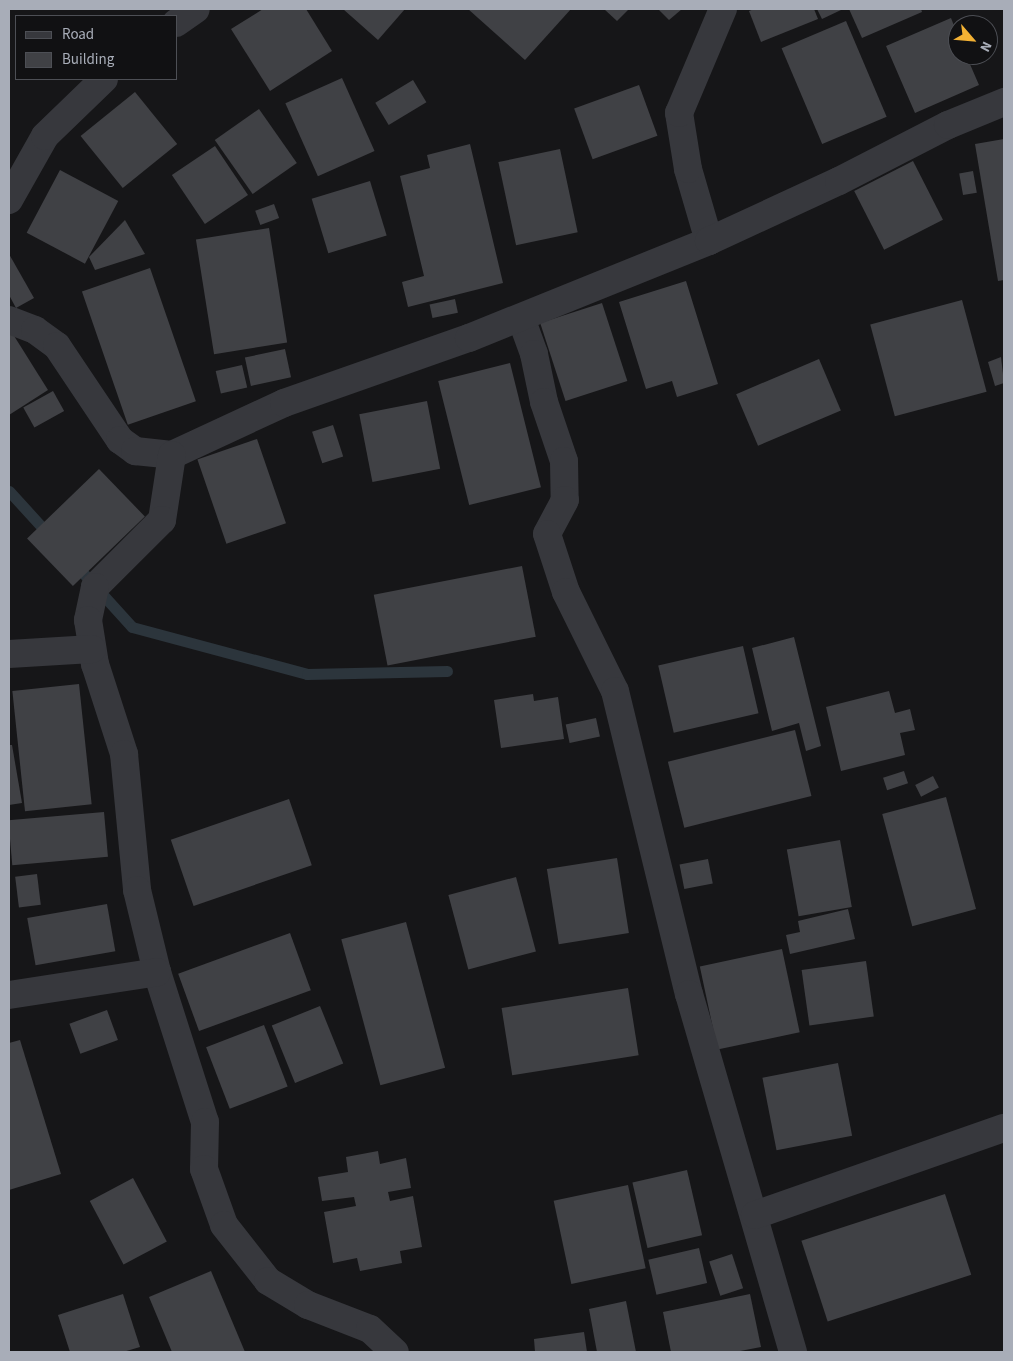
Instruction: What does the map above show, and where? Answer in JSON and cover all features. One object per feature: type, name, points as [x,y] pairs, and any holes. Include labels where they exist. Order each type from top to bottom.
[{"type":"street","points":[[178,22],[196,9]]},
{"type":"street","points":[[709,241],[688,169],[678,114],[723,9]]},
{"type":"street","points":[[9,200],[44,136],[103,80]]},
{"type":"street","points":[[9,320],[35,330],[57,346],[120,440],[135,451],[172,456],[284,403],[521,318],[709,241],[839,181],[948,125],[1004,102]]},
{"type":"street","points":[[521,318],[534,354],[544,402],[564,461],[565,500],[547,534],[566,592],[615,691],[689,994],[755,1215],[793,1352]]},
{"type":"street","points":[[172,456],[162,520],[95,586],[88,620],[92,649],[124,754],[137,890],[157,972],[206,1122],[204,1168],[224,1224],[268,1280],[308,1305],[370,1329],[395,1352]]},
{"type":"street","points":[[9,654],[92,649]]},
{"type":"street","points":[[9,995],[157,972]]},
{"type":"street","points":[[755,1215],[1004,1128]]},
{"type":"building","points":[[263,9],[306,9],[332,51],[270,91],[231,29]]},
{"type":"building","points":[[343,9],[405,9],[378,40]]},
{"type":"building","points":[[468,9],[571,9],[525,60]]},
{"type":"building","points":[[604,9],[629,9],[617,21]]},
{"type":"building","points":[[658,9],[682,9],[669,20]]},
{"type":"building","points":[[754,9],[814,9],[818,19],[761,42],[749,11]]},
{"type":"building","points":[[817,9],[841,9],[841,10],[822,19]]},
{"type":"building","points":[[849,9],[921,9],[922,12],[862,38]]},
{"type":"building","points":[[948,19],[948,65],[970,65],[979,85],[915,113],[886,46]]},
{"type":"building","points":[[846,21],[887,117],[822,144],[782,48]]},
{"type":"building","points":[[342,78],[375,151],[318,176],[285,103]]},
{"type":"building","points":[[413,80],[426,102],[389,125],[375,103]]},
{"type":"building","points":[[639,85],[657,136],[593,159],[574,109]]},
{"type":"building","points":[[135,92],[177,144],[123,188],[81,136]]},
{"type":"building","points":[[259,109],[297,163],[253,194],[215,140]]},
{"type":"building","points":[[1004,139],[1004,280],[998,281],[975,144]]},
{"type":"building","points":[[470,144],[503,283],[408,307],[402,282],[424,276],[400,176],[430,168],[427,155]]},
{"type":"building","points":[[215,146],[248,195],[205,224],[172,175]]},
{"type":"building","points":[[560,149],[578,232],[516,245],[498,162]]},
{"type":"building","points":[[913,161],[943,220],[884,250],[854,191]]},
{"type":"building","points":[[60,170],[118,201],[85,264],[27,233]]},
{"type":"building","points":[[973,171],[977,193],[963,195],[959,173]]},
{"type":"building","points":[[370,181],[387,236],[328,253],[312,199]]},
{"type":"building","points":[[274,204],[279,218],[260,225],[255,211]]},
{"type":"building","points":[[125,220],[145,254],[95,270],[89,257]]},
{"type":"building","points":[[269,228],[287,343],[214,354],[196,240]]},
{"type":"building","points":[[9,254],[34,298],[16,308],[9,295]]},
{"type":"building","points":[[150,268],[196,401],[128,425],[82,291]]},
{"type":"building","points":[[686,281],[718,384],[677,397],[672,381],[646,389],[619,302]]},
{"type":"building","points":[[455,299],[458,313],[432,318],[430,304]]},
{"type":"building","points":[[962,300],[987,392],[895,416],[870,325]]},
{"type":"building","points":[[602,303],[627,381],[566,401],[540,323]]},
{"type":"building","points":[[11,331],[48,390],[9,415],[9,333]]},
{"type":"building","points":[[285,349],[291,377],[251,386],[245,358]]},
{"type":"building","points":[[1001,357],[1004,383],[995,386],[988,362]]},
{"type":"building","points":[[819,359],[841,411],[758,446],[736,394]]},
{"type":"building","points":[[510,363],[541,487],[469,505],[438,381]]},
{"type":"building","points":[[242,365],[247,387],[221,393],[216,371]]},
{"type":"building","points":[[53,391],[64,411],[34,428],[23,407]]},
{"type":"building","points":[[427,401],[440,469],[372,482],[359,414]]},
{"type":"building","points":[[333,425],[343,456],[322,463],[312,432]]},
{"type":"building","points":[[257,439],[286,523],[226,544],[197,460]]},
{"type":"building","points":[[99,469],[145,516],[73,586],[27,538]]},
{"type":"building","points":[[522,566],[536,637],[388,665],[374,595]]},
{"type":"building","points":[[794,637],[821,746],[806,751],[799,723],[772,731],[752,648]]},
{"type":"building","points":[[743,646],[759,713],[674,733],[658,666]]},
{"type":"building","points":[[79,684],[92,804],[25,811],[12,691]]},
{"type":"building","points":[[889,691],[895,713],[910,709],[915,730],[900,733],[905,755],[841,771],[826,707]]},
{"type":"building","points":[[533,694],[534,701],[558,697],[564,739],[501,748],[494,700]]},
{"type":"building","points":[[596,718],[600,737],[570,743],[566,724]]},
{"type":"building","points":[[795,730],[811,796],[684,828],[668,762]]},
{"type":"building","points":[[9,745],[12,745],[22,803],[9,805]]},
{"type":"building","points":[[904,771],[908,783],[887,790],[883,778]]},
{"type":"building","points":[[933,776],[939,788],[921,797],[915,785]]},
{"type":"building","points":[[946,797],[976,909],[912,926],[882,814]]},
{"type":"building","points":[[289,799],[312,865],[194,906],[171,840]]},
{"type":"building","points":[[104,812],[108,857],[12,865],[9,820]]},
{"type":"building","points":[[840,840],[852,907],[799,916],[787,849]]},
{"type":"building","points":[[617,858],[629,933],[559,944],[547,869]]},
{"type":"building","points":[[708,859],[713,884],[684,889],[680,865]]},
{"type":"building","points":[[37,874],[41,905],[19,907],[15,877]]},
{"type":"building","points":[[516,877],[536,951],[468,969],[448,895]]},
{"type":"building","points":[[107,904],[115,951],[36,965],[27,918]]},
{"type":"building","points":[[848,909],[855,939],[790,954],[786,935],[800,932],[798,921]]},
{"type":"building","points":[[406,922],[445,1068],[380,1085],[341,939]]},
{"type":"building","points":[[290,933],[311,990],[199,1031],[178,974]]},
{"type":"building","points":[[782,949],[800,1032],[718,1050],[700,966]]},
{"type":"building","points":[[866,961],[874,1016],[809,1026],[802,970]]},
{"type":"building","points":[[628,988],[639,1055],[512,1075],[502,1008]]},
{"type":"building","points":[[320,1006],[343,1063],[295,1083],[272,1025]]},
{"type":"building","points":[[107,1010],[118,1040],[80,1054],[69,1024]]},
{"type":"building","points":[[264,1025],[288,1087],[230,1109],[206,1047]]},
{"type":"building","points":[[20,1040],[61,1174],[9,1190],[9,1043]]},
{"type":"building","points":[[838,1063],[852,1136],[777,1150],[762,1078]]},
{"type":"building","points":[[378,1151],[380,1164],[406,1158],[411,1188],[388,1192],[390,1201],[413,1196],[422,1247],[400,1251],[402,1263],[360,1271],[357,1258],[333,1263],[324,1212],[356,1206],[354,1197],[322,1201],[318,1177],[348,1172],[346,1157]]},
{"type":"building","points":[[687,1170],[702,1235],[648,1248],[632,1183]]},
{"type":"building","points":[[133,1178],[167,1242],[124,1265],[90,1201]]},
{"type":"building","points":[[628,1185],[646,1268],[571,1284],[554,1201]]},
{"type":"building","points":[[945,1194],[971,1275],[828,1322],[801,1241]]},
{"type":"building","points":[[699,1248],[707,1283],[656,1295],[648,1260]]},
{"type":"building","points":[[732,1254],[743,1288],[720,1296],[709,1261]]},
{"type":"building","points":[[211,1271],[245,1352],[172,1352],[149,1297]]},
{"type":"building","points":[[123,1294],[140,1347],[123,1352],[70,1352],[58,1315]]},
{"type":"building","points":[[750,1294],[761,1347],[735,1352],[671,1352],[663,1312]]},
{"type":"building","points":[[626,1301],[636,1352],[597,1352],[589,1309]]},
{"type":"building","points":[[584,1332],[587,1352],[535,1352],[534,1339]]},
{"type":"waterway","points":[[9,491],[50,536]]},
{"type":"waterway","points":[[74,563],[132,627],[307,674],[447,671]]}]
